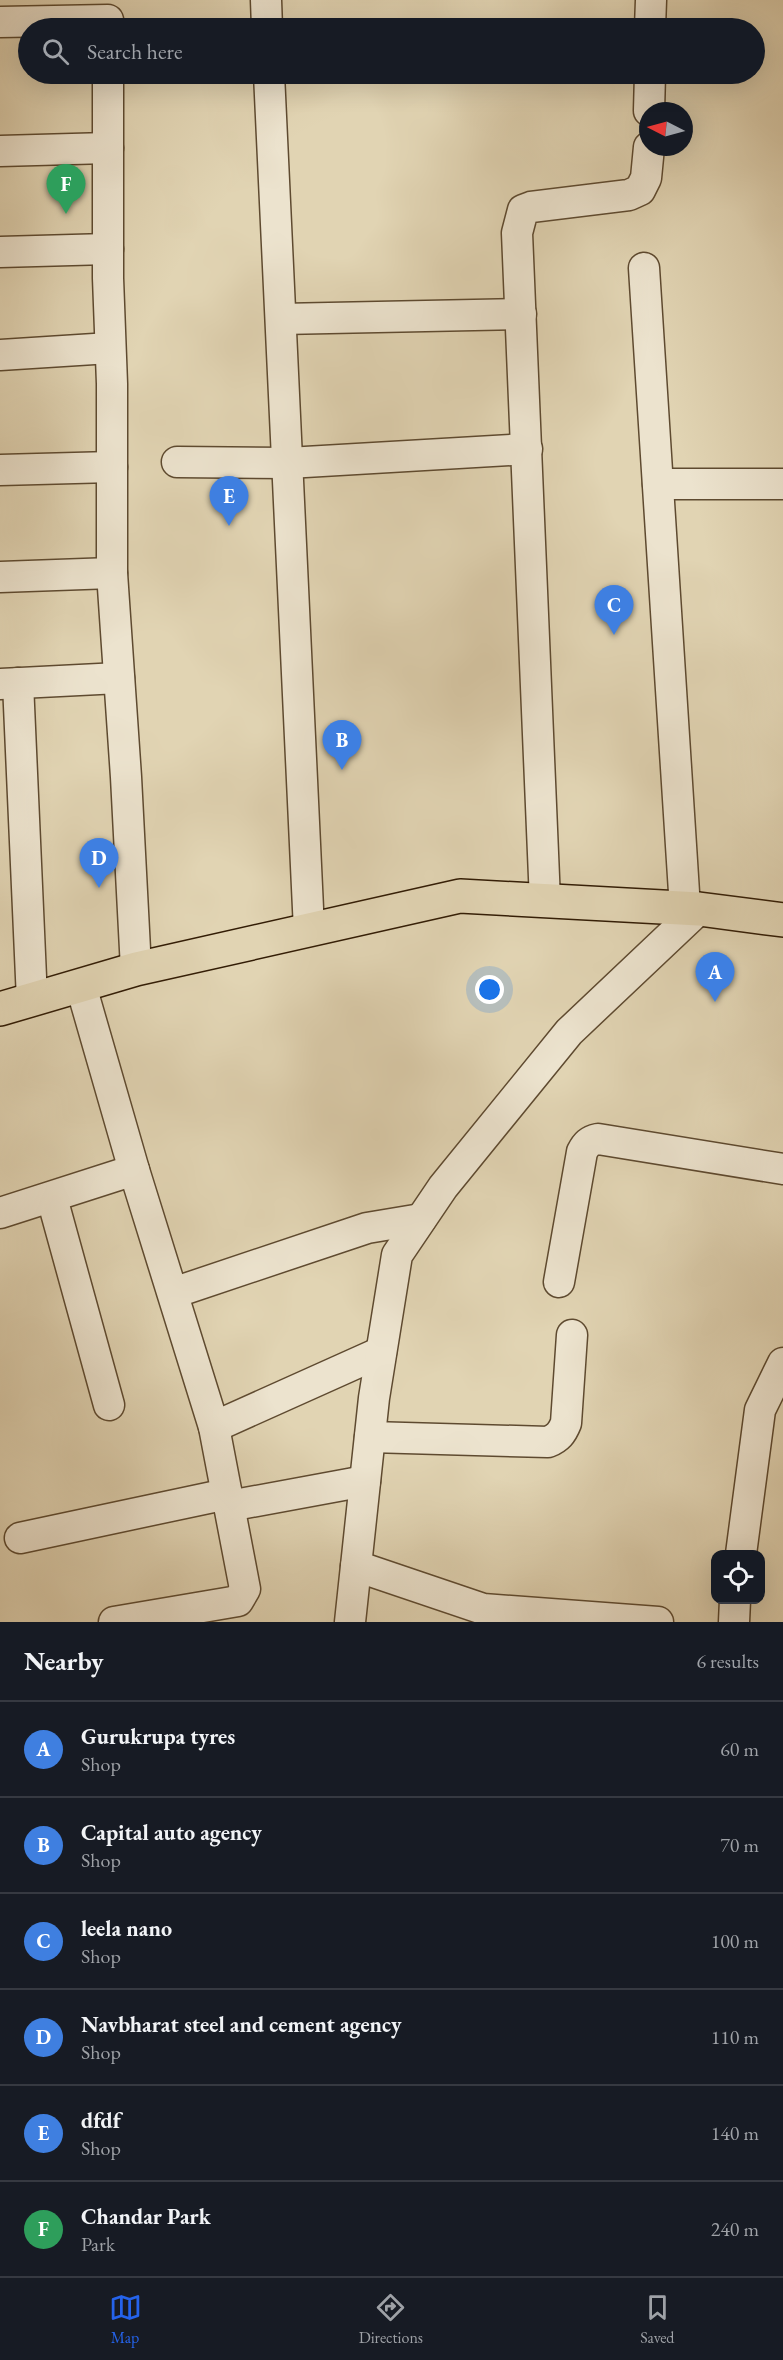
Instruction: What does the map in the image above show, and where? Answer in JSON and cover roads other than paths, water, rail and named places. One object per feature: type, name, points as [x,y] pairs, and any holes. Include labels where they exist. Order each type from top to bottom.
[{"type":"highway","points":[[0,1010],[136,969],[460,896],[692,908],[783,920]]},
{"type":"street","points":[[266,0],[267,18]]},
{"type":"street","points":[[650,18],[651,0]]},
{"type":"street","points":[[72,18],[108,16]]},
{"type":"street","points":[[0,22],[18,21]]},
{"type":"street","points":[[108,84],[112,573],[136,969]]},
{"type":"street","points":[[269,84],[309,930]]},
{"type":"street","points":[[650,84],[650,102]]},
{"type":"street","points":[[0,151],[108,148]]},
{"type":"street","points":[[545,901],[517,234],[523,210],[531,207],[629,195],[640,190],[646,178],[648,156]]},
{"type":"street","points":[[0,252],[108,249]]},
{"type":"street","points":[[350,1622],[369,1437],[397,1255],[443,1188],[568,1032],[692,908],[658,484],[644,268]]},
{"type":"street","points":[[281,319],[521,314]]},
{"type":"street","points":[[0,355],[110,348]]},
{"type":"street","points":[[177,462],[288,463],[526,449]]},
{"type":"street","points":[[0,470],[112,467]]},
{"type":"street","points":[[658,484],[783,484]]},
{"type":"street","points":[[0,577],[112,573]]},
{"type":"street","points":[[32,1000],[9,684],[119,678]]},
{"type":"street","points":[[81,986],[134,1170],[214,1427],[245,1589],[238,1601],[114,1622]]},
{"type":"street","points":[[559,1282],[582,1152],[585,1145],[592,1140],[598,1139],[783,1170]]},
{"type":"street","points":[[0,1213],[134,1170]]},
{"type":"street","points":[[52,1198],[109,1405]]},
{"type":"street","points":[[172,1293],[367,1228],[421,1219]]},
{"type":"street","points":[[369,1437],[548,1442],[556,1439],[566,1423],[572,1335]]},
{"type":"street","points":[[214,1427],[381,1352]]},
{"type":"street","points":[[742,1550],[760,1410],[783,1363]]},
{"type":"street","points":[[20,1538],[228,1500],[365,1481]]},
{"type":"street","points":[[356,1566],[483,1609],[658,1622]]},
{"type":"street","points":[[735,1604],[735,1622]]},
{"type":"place","name":"Chandar Park","points":[[66,214]]},
{"type":"place","name":"dfdf","points":[[229,526]]},
{"type":"place","name":"leela nano","points":[[614,635]]},
{"type":"place","name":"Capital auto agency","points":[[342,770]]},
{"type":"place","name":"Navbharat steel and cement agency","points":[[99,888]]},
{"type":"place","name":"Gurukrupa tyres","points":[[715,1002]]}]
